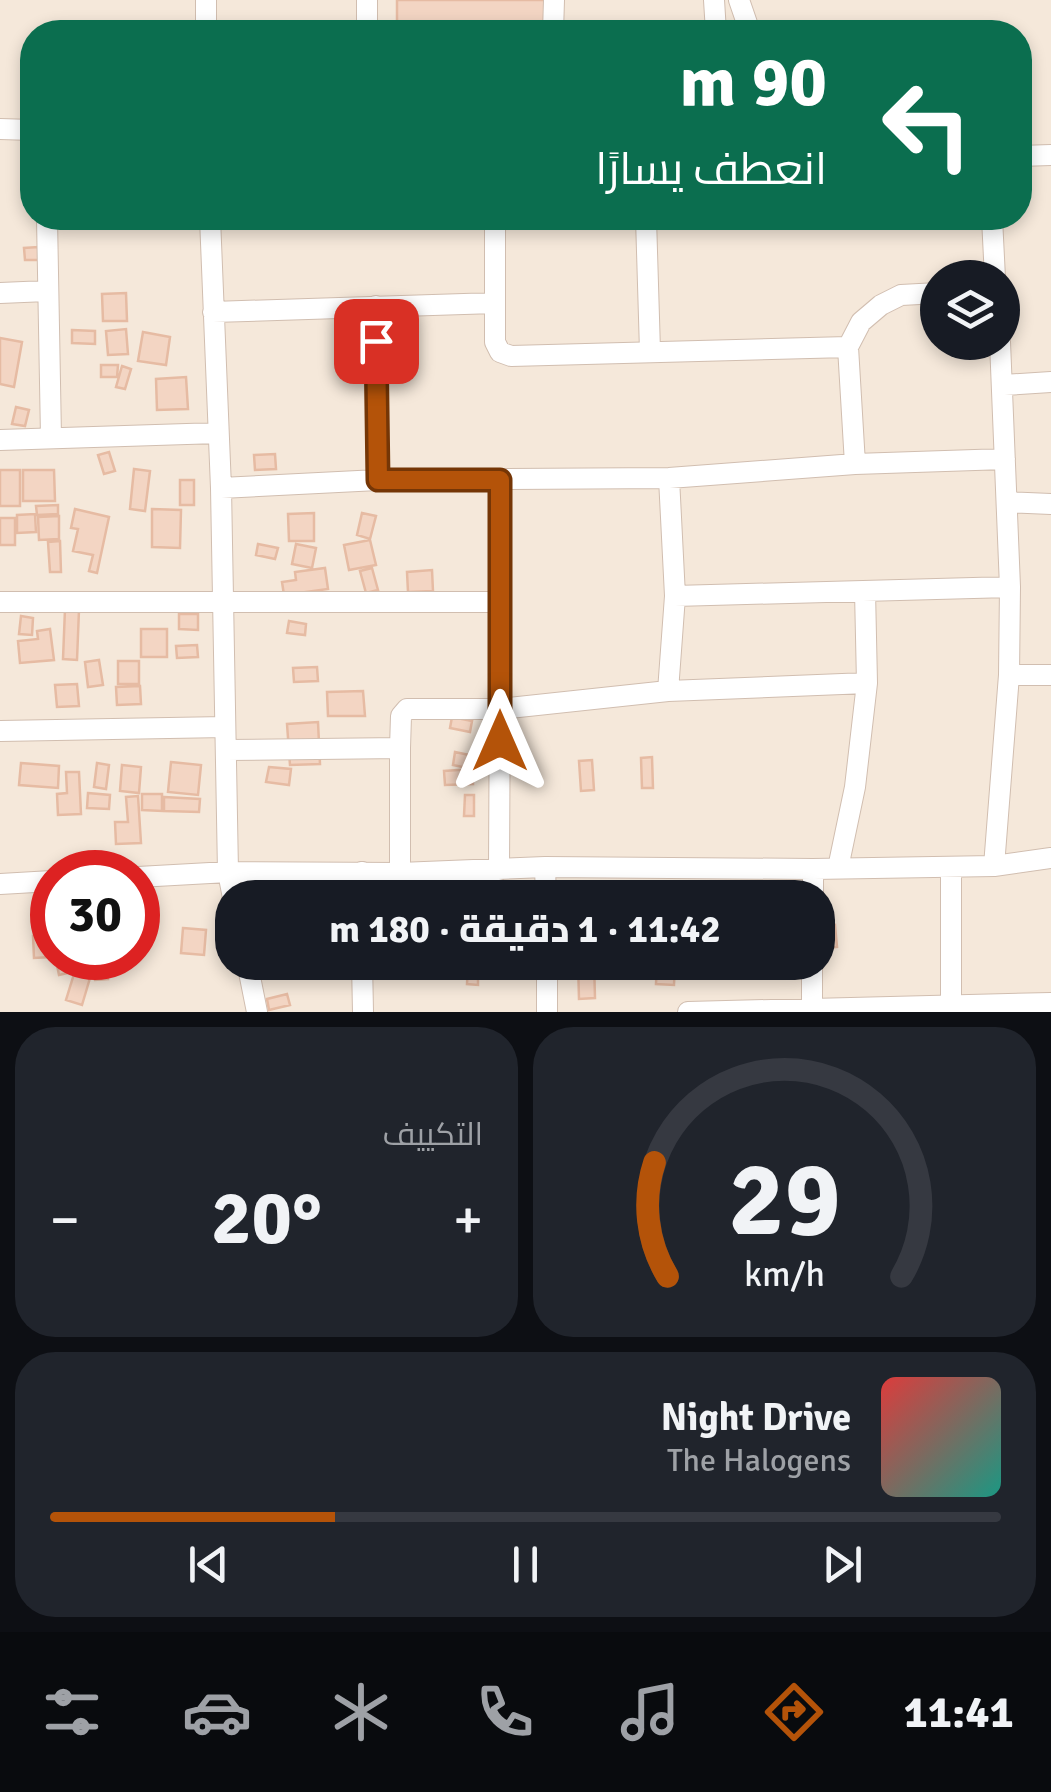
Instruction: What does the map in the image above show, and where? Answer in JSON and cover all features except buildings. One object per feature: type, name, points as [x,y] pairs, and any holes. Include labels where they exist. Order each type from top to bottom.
[{"type":"street","points":[[47,230],[52,437]]},
{"type":"street","points":[[210,230],[230,880]]},
{"type":"street","points":[[496,230],[494,342],[500,352],[511,356],[848,347]]},
{"type":"street","points":[[646,230],[650,351]]},
{"type":"street","points":[[993,230],[995,260]]},
{"type":"street","points":[[0,292],[47,291]]},
{"type":"street","points":[[854,464],[848,347],[862,322],[881,305],[901,295],[920,294]]},
{"type":"street","points":[[213,312],[494,303]]},
{"type":"street","points":[[376,306],[378,480]]},
{"type":"street","points":[[994,866],[1010,587],[1002,360]]},
{"type":"street","points":[[1004,385],[1051,382]]},
{"type":"street","points":[[0,440],[218,433]]},
{"type":"street","points":[[220,488],[378,480],[669,478],[1005,458]]},
{"type":"street","points":[[668,690],[676,596],[669,478]]},
{"type":"street","points":[[499,870],[500,480]]},
{"type":"street","points":[[1007,502],[1051,504]]},
{"type":"street","points":[[676,596],[1010,587]]},
{"type":"street","points":[[838,868],[855,787],[867,683],[865,591]]},
{"type":"street","points":[[0,602],[499,602]]},
{"type":"street","points":[[1008,674],[1051,675]]},
{"type":"street","points":[[400,873],[401,716],[407,709],[500,709],[668,690],[867,683]]},
{"type":"street","points":[[0,731],[225,727]]},
{"type":"street","points":[[226,750],[400,748]]},
{"type":"street","points":[[160,876],[546,867],[951,867],[1051,858]]},
{"type":"street","points":[[546,867],[546,880]]},
{"type":"street","points":[[951,867],[951,1008]]},
{"type":"street","points":[[813,869],[813,880]]},
{"type":"street","points":[[362,872],[362,880]]},
{"type":"street","points":[[0,884],[30,882]]},
{"type":"street","points":[[250,980],[257,1012]]},
{"type":"street","points":[[362,980],[363,1012]]},
{"type":"street","points":[[546,980],[547,1012]]},
{"type":"street","points":[[812,980],[812,1010]]},
{"type":"street","points":[[688,1012],[951,1008],[1051,1002]]},
{"type":"shaded area","points":[[0,0],[1051,0],[1051,1012],[0,1012]]},
{"type":"route","points":[[376,341],[378,480],[500,480],[500,741]]}]
